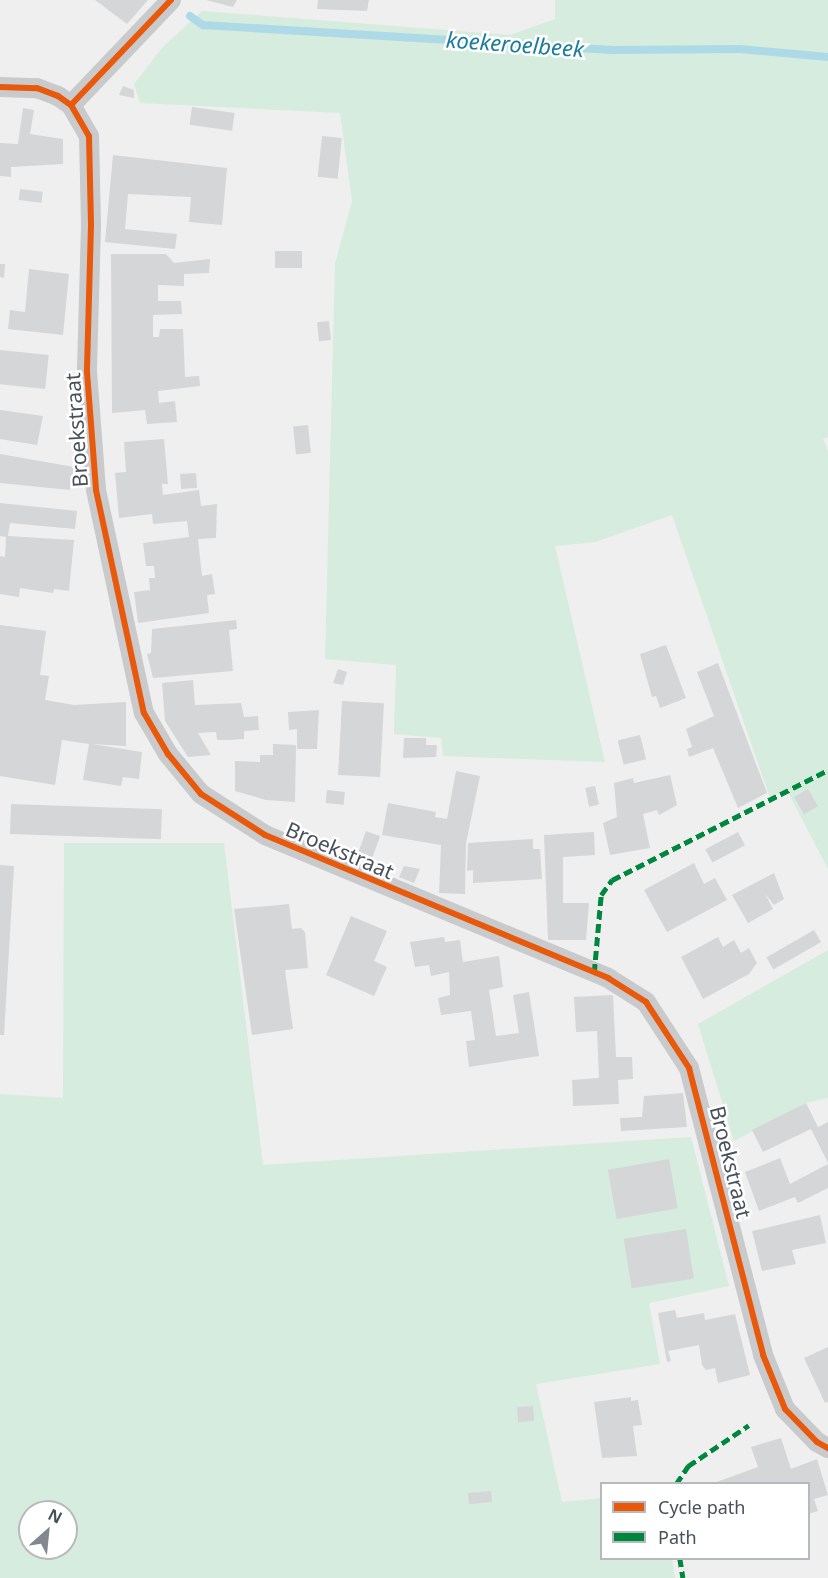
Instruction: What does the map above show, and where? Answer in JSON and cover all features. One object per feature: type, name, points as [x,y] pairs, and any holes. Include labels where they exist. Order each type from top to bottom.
[{"type":"street","points":[[0,87],[37,88],[71,105],[171,0]]},
{"type":"street","name":"Broekstraat","points":[[71,105],[83,123],[91,154],[87,383],[96,490],[144,713],[168,754],[201,794],[239,821],[339,868],[608,978],[646,1002],[690,1068],[763,1356],[785,1409],[817,1442],[828,1448]]},
{"type":"green space","points":[[555,0],[828,0],[828,437],[823,439],[828,451],[828,869],[787,790],[770,798],[672,515],[595,542],[555,546],[605,762],[443,756],[441,738],[394,734],[396,665],[325,659],[335,264],[352,201],[340,113],[140,103],[134,84],[162,48],[202,11],[510,35],[555,19]]},
{"type":"green space","points":[[64,843],[224,843],[263,1165],[691,1137],[729,1286],[649,1303],[660,1364],[536,1384],[562,1502],[600,1498],[600,1560],[672,1560],[675,1578],[0,1578],[0,1094],[63,1098]]},
{"type":"green space","points":[[828,950],[828,1098],[806,1103],[734,1141],[698,1024]]},
{"type":"building","points":[[95,0],[148,0],[127,24]]},
{"type":"building","points":[[206,0],[237,0],[233,7]]},
{"type":"building","points":[[318,0],[369,0],[367,11],[317,9]]},
{"type":"building","points":[[123,86],[134,90],[134,98],[119,95]]},
{"type":"building","points":[[192,107],[235,113],[232,131],[189,125]]},
{"type":"building","points":[[23,108],[34,110],[30,134],[63,139],[63,164],[11,167],[11,177],[0,176],[0,143],[18,144]]},
{"type":"building","points":[[322,136],[342,138],[338,179],[318,177]]},
{"type":"building","points":[[113,155],[227,168],[222,225],[189,222],[191,197],[128,194],[125,229],[177,234],[175,249],[105,242]]},
{"type":"building","points":[[20,189],[43,192],[41,203],[19,200]]},
{"type":"building","points":[[275,251],[302,251],[302,268],[275,268]]},
{"type":"building","points":[[111,254],[166,254],[174,263],[210,259],[209,273],[184,274],[184,286],[158,285],[158,301],[181,301],[182,314],[153,315],[153,337],[159,337],[160,329],[183,329],[185,377],[199,376],[200,386],[158,391],[159,403],[175,401],[177,422],[147,424],[145,410],[112,413]]},
{"type":"building","points":[[0,264],[5,264],[4,278],[0,277]]},
{"type":"building","points":[[29,269],[69,274],[63,335],[8,329],[10,310],[25,312]]},
{"type":"building","points":[[329,321],[331,340],[319,341],[317,322]]},
{"type":"building","points":[[0,350],[49,355],[45,389],[0,384]]},
{"type":"building","points":[[0,410],[43,416],[37,445],[0,439]]},
{"type":"building","points":[[308,425],[311,453],[296,454],[293,427]]},
{"type":"building","points":[[164,439],[168,484],[162,484],[163,495],[199,490],[201,506],[217,504],[216,538],[198,539],[202,576],[212,574],[215,594],[207,595],[209,613],[138,623],[134,592],[150,590],[149,578],[155,578],[154,566],[146,566],[143,543],[189,537],[187,521],[153,524],[152,514],[119,518],[115,473],[126,472],[124,442]]},
{"type":"building","points":[[0,454],[74,467],[70,490],[0,483]]},
{"type":"building","points":[[196,473],[197,488],[181,489],[180,474]]},
{"type":"building","points":[[0,503],[77,511],[75,529],[10,523],[8,536],[74,540],[69,591],[54,589],[53,593],[20,588],[19,597],[0,594],[0,556],[5,557],[6,537],[0,536]]},
{"type":"building","points":[[236,620],[237,629],[229,630],[233,671],[153,678],[147,654],[151,653],[152,629]]},
{"type":"building","points":[[0,625],[46,631],[40,675],[49,676],[45,700],[74,705],[126,702],[126,746],[92,744],[142,752],[139,779],[123,777],[121,786],[83,780],[89,744],[62,740],[55,785],[0,776]]},
{"type":"building","points":[[666,645],[686,698],[660,708],[656,696],[652,697],[640,654]]},
{"type":"building","points":[[718,663],[767,793],[738,808],[713,748],[689,757],[687,749],[692,747],[686,729],[714,716],[697,672]]},
{"type":"building","points":[[338,669],[347,672],[343,685],[333,683]]},
{"type":"building","points":[[193,680],[195,705],[241,703],[244,717],[258,716],[259,730],[244,731],[244,739],[230,740],[217,740],[216,732],[198,733],[211,755],[188,757],[165,721],[162,683]]},
{"type":"building","points":[[342,701],[384,703],[380,777],[338,775]]},
{"type":"building","points":[[319,710],[317,749],[297,749],[297,729],[289,730],[288,712]]},
{"type":"building","points":[[640,735],[646,759],[624,765],[618,741]]},
{"type":"building","points":[[404,738],[426,738],[426,745],[437,745],[436,757],[403,758]]},
{"type":"building","points":[[273,744],[296,745],[295,802],[266,800],[235,791],[235,761],[260,762],[260,755],[273,755]]},
{"type":"building","points":[[456,771],[480,776],[466,843],[465,894],[439,893],[441,845],[382,835],[388,803],[436,812],[435,817],[447,819]]},
{"type":"building","points":[[670,775],[677,805],[659,815],[657,810],[643,814],[650,848],[610,855],[603,823],[617,817],[614,783],[633,778],[634,783]]},
{"type":"building","points":[[595,786],[599,805],[589,807],[585,788]]},
{"type":"building","points":[[808,789],[818,806],[804,814],[794,797]]},
{"type":"building","points":[[327,790],[345,792],[344,805],[326,803]]},
{"type":"building","points":[[11,804],[162,809],[161,839],[10,834]]},
{"type":"building","points":[[366,831],[380,836],[370,863],[356,858]]},
{"type":"building","points":[[594,832],[595,855],[563,857],[563,903],[589,903],[586,940],[548,940],[544,835]]},
{"type":"building","points":[[738,832],[745,845],[712,863],[705,849]]},
{"type":"building","points":[[533,839],[533,849],[540,849],[542,879],[473,883],[473,870],[467,871],[468,843]]},
{"type":"building","points":[[694,863],[704,884],[715,878],[727,900],[667,932],[644,890]]},
{"type":"building","points":[[0,865],[14,866],[4,1035],[0,1035]]},
{"type":"building","points":[[404,866],[420,869],[414,883],[399,877]]},
{"type":"building","points":[[774,873],[784,899],[774,905],[765,894],[773,909],[748,923],[732,895]]},
{"type":"building","points":[[289,904],[292,929],[301,928],[305,932],[308,968],[285,970],[293,1029],[252,1035],[234,909]]},
{"type":"building","points":[[351,916],[387,931],[374,961],[387,967],[374,996],[326,975]]},
{"type":"building","points":[[814,930],[821,942],[773,970],[766,958]]},
{"type":"building","points":[[444,937],[445,942],[460,940],[463,962],[499,956],[503,987],[489,990],[496,1036],[519,1033],[513,995],[529,992],[539,1056],[469,1067],[466,1041],[475,1040],[471,1011],[441,1015],[438,998],[450,995],[449,972],[431,976],[429,965],[415,967],[410,942]]},
{"type":"building","points":[[718,937],[723,947],[734,940],[741,953],[749,948],[757,963],[749,974],[703,999],[681,957]]},
{"type":"building","points":[[613,995],[616,1057],[632,1057],[633,1079],[618,1080],[619,1104],[573,1106],[572,1080],[599,1078],[597,1031],[576,1032],[574,997]]},
{"type":"building","points":[[683,1093],[687,1127],[621,1131],[620,1118],[642,1117],[644,1096]]},
{"type":"building","points":[[806,1103],[818,1127],[828,1122],[828,1163],[811,1129],[763,1152],[752,1130]]},
{"type":"building","points":[[780,1158],[790,1184],[828,1164],[828,1188],[798,1203],[795,1197],[759,1211],[745,1172]]},
{"type":"building","points":[[669,1159],[678,1208],[617,1219],[608,1170]]},
{"type":"building","points":[[820,1215],[826,1243],[792,1250],[796,1264],[762,1271],[752,1231]]},
{"type":"building","points":[[686,1229],[694,1278],[632,1288],[624,1239]]},
{"type":"building","points":[[675,1310],[677,1318],[704,1313],[705,1320],[735,1314],[750,1375],[718,1383],[715,1368],[706,1370],[702,1365],[699,1345],[668,1351],[671,1361],[667,1362],[658,1313]]},
{"type":"building","points":[[828,1347],[828,1402],[825,1403],[804,1358]]},
{"type":"building","points":[[631,1397],[631,1401],[638,1400],[642,1425],[633,1426],[637,1456],[602,1458],[594,1402]]},
{"type":"building","points":[[533,1406],[534,1421],[518,1422],[517,1407]]},
{"type":"building","points":[[781,1438],[791,1469],[817,1459],[828,1495],[814,1499],[818,1511],[810,1513],[810,1482],[717,1482],[758,1467],[751,1447]]},
{"type":"building","points":[[491,1491],[492,1502],[469,1504],[468,1493]]},
{"type":"waterway","name":"koekeroelbeek","points":[[190,16],[203,25],[613,50],[740,49],[828,57]]},
{"type":"marked path","points":[[594,973],[601,895],[612,880],[828,770]]},
{"type":"marked path","points":[[677,1482],[688,1466],[749,1425]]},
{"type":"marked path","points":[[680,1560],[683,1578]]},
{"type":"cycle path","points":[[71,105],[171,0]]},
{"type":"cycle path","points":[[0,87],[37,88],[58,96],[71,105],[89,136],[91,225],[87,372],[96,490],[144,713],[168,754],[201,794],[265,835],[608,978],[646,1002],[689,1068],[763,1355],[785,1409],[817,1442],[828,1448]]}]
